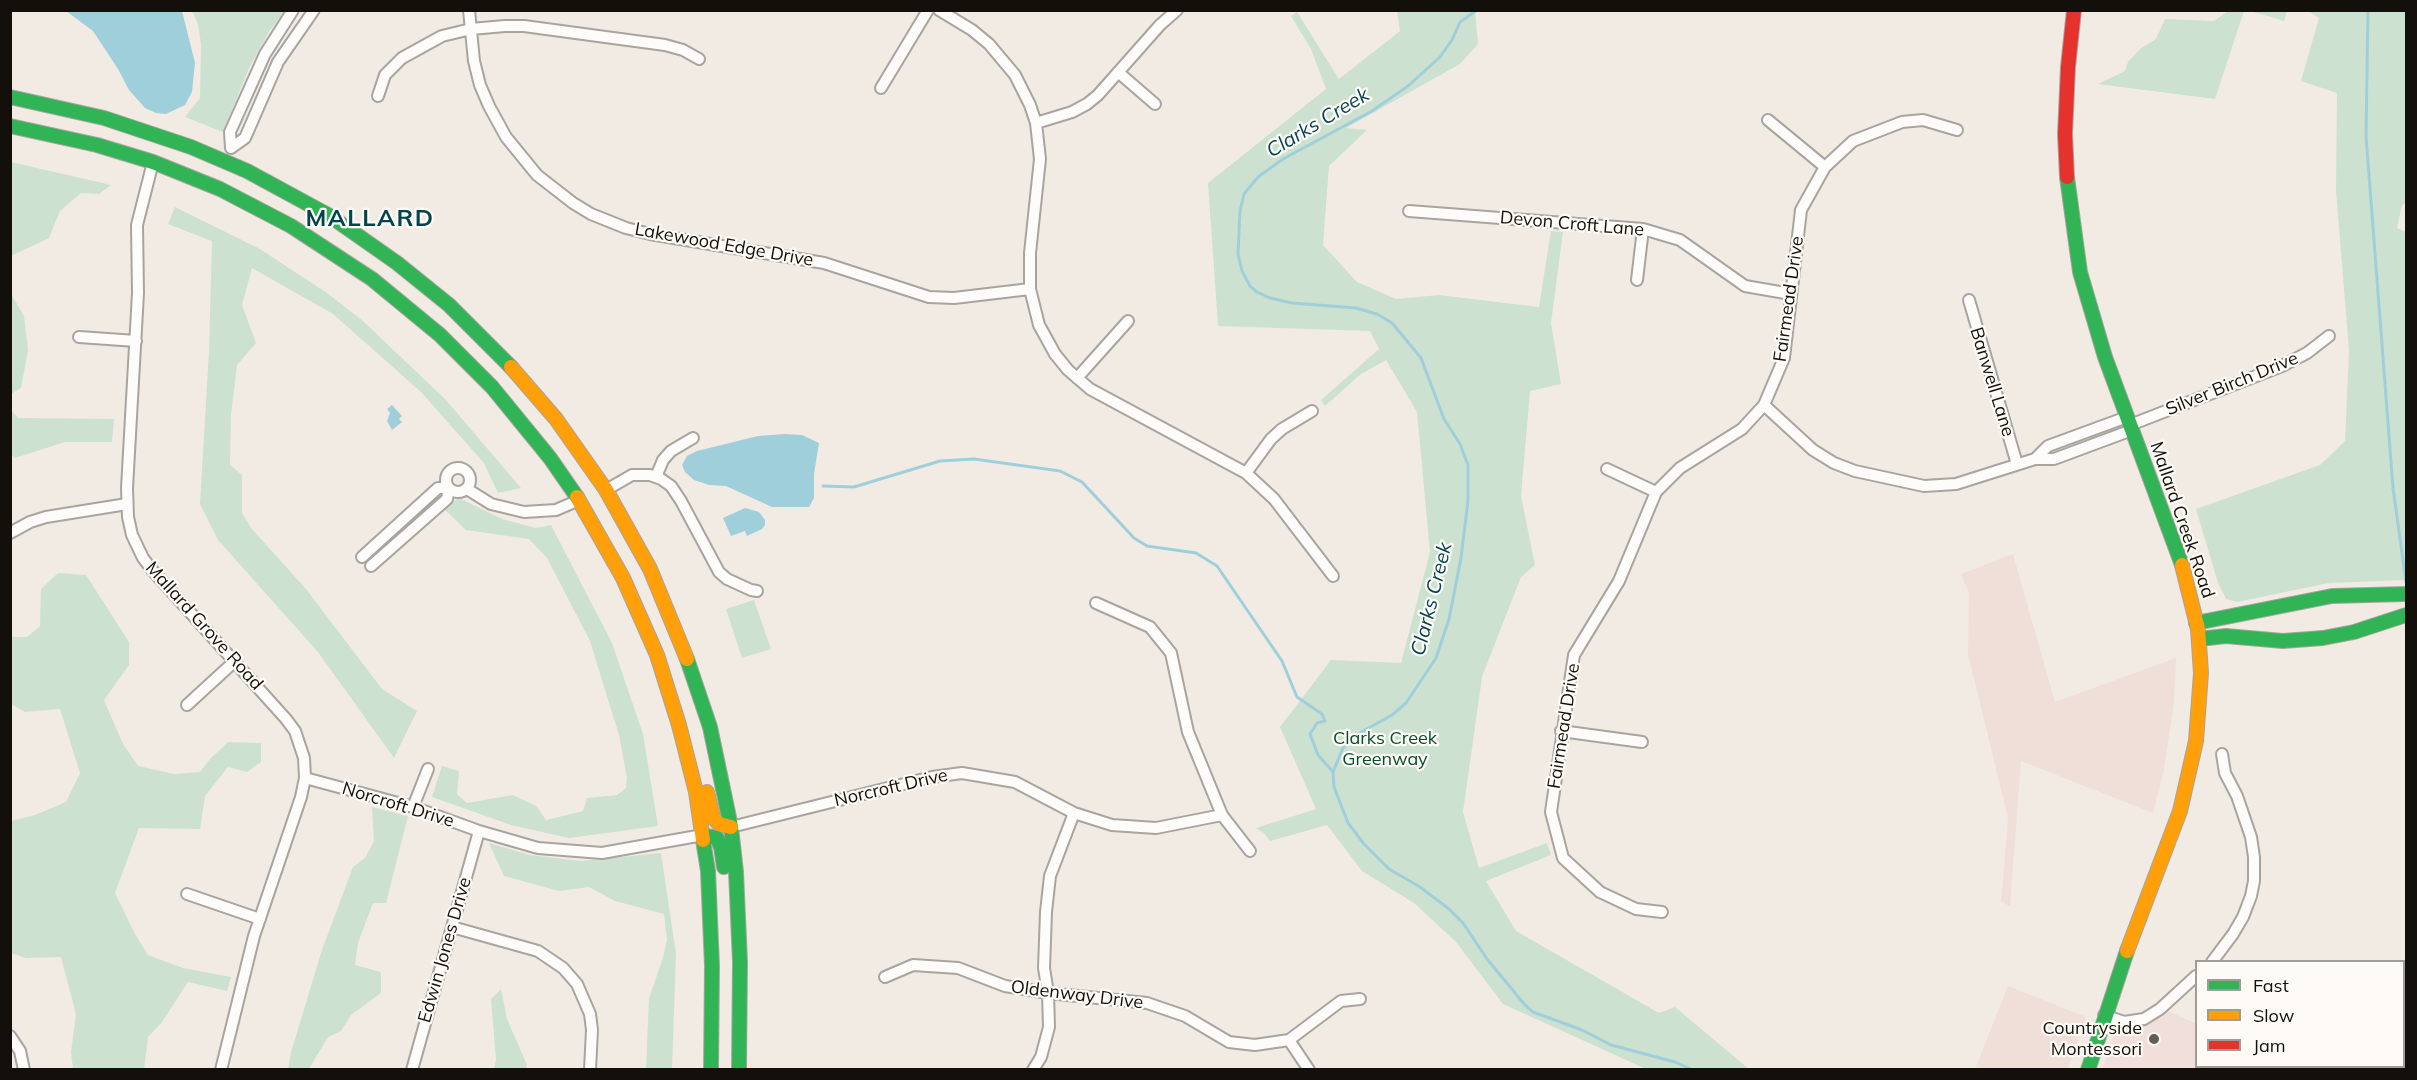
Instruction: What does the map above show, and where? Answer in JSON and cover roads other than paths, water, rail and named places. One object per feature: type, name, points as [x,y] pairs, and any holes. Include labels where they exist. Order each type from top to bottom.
[{"type":"main road","name":"Mallard Creek Road","points":[[2074,10],[2068,67],[2066,167],[2070,214],[2080,272],[2088,306],[2176,548],[2196,623],[2201,673],[2200,712],[2185,794],[2104,1015],[2088,1070]]},
{"type":"main road","points":[[10,98],[77,111],[135,127],[224,161],[267,181],[330,216],[397,263],[449,305],[496,350],[537,396],[572,441],[606,490],[650,569],[691,668],[718,760],[731,827],[736,872],[739,942],[739,1070]]},
{"type":"main road","points":[[10,108],[135,127]]},
{"type":"main road","points":[[10,126],[98,145],[153,162],[220,189],[291,226],[388,291],[440,335],[492,387],[533,435],[579,500],[623,578],[657,655],[687,753],[708,871],[712,966],[711,1070]]},
{"type":"main road","points":[[2196,623],[2332,596],[2406,594]]},
{"type":"main road","points":[[2199,639],[2226,636],[2283,641],[2322,638],[2354,632],[2406,615]]},
{"type":"main road","points":[[668,688],[691,733],[713,817],[719,824],[731,827]]},
{"type":"main road","points":[[703,835],[714,836],[721,847],[739,942]]},
{"type":"street","points":[[231,148],[230,132],[265,54],[293,10]]},
{"type":"street","points":[[224,161],[231,148],[245,138],[278,62],[314,10]]},
{"type":"street","name":"Lakewood Edge Drive","points":[[469,10],[474,61],[480,85],[506,137],[520,157],[552,189],[603,219],[650,234],[825,263],[929,297],[954,298],[1030,289]]},
{"type":"street","points":[[881,88],[928,10]]},
{"type":"street","points":[[939,10],[972,30],[1004,59],[1026,94],[1036,123],[1040,159],[1030,253],[1030,289],[1039,325],[1049,344],[1077,378],[1108,399],[1246,473],[1274,499],[1333,576]]},
{"type":"street","points":[[1036,123],[1064,115],[1086,104],[1160,25],[1178,10]]},
{"type":"street","points":[[378,96],[385,75],[402,58],[442,36],[471,29],[515,26],[598,36],[664,45],[683,50],[699,59]]},
{"type":"street","points":[[1118,72],[1155,104]]},
{"type":"street","points":[[1768,120],[1825,167]]},
{"type":"street","name":"Fairmead Drive","points":[[1662,912],[1636,909],[1599,892],[1563,858],[1551,812],[1574,655],[1619,581],[1656,492],[1680,468],[1742,429],[1764,405],[1784,358],[1801,210],[1825,167],[1853,141],[1902,122],[1923,120],[1957,130]]},
{"type":"street","name":"Mallard Grove Road","points":[[153,162],[137,225],[136,341],[127,504],[132,535],[143,558],[295,731],[304,758],[305,778],[301,797],[260,919],[221,1070]]},
{"type":"street","name":"Devon Croft Lane","points":[[1409,211],[1643,228],[1680,240],[1745,286],[1791,294]]},
{"type":"street","points":[[1637,280],[1643,228]]},
{"type":"street","name":"Banwell Lane","points":[[1969,300],[2017,464]]},
{"type":"street","points":[[1077,378],[1128,321]]},
{"type":"street","name":"Silver Birch Drive","points":[[1764,405],[1813,450],[1834,463],[1899,482],[1924,486],[1956,484],[2035,459],[2048,446],[2130,424],[2282,366],[2307,353],[2329,336]]},
{"type":"street","points":[[79,337],[136,341]]},
{"type":"street","points":[[1246,473],[1271,439],[1282,429],[1312,411]]},
{"type":"street","points":[[656,477],[663,460],[689,438]]},
{"type":"street","points":[[371,566],[447,499],[448,473],[459,468],[466,471],[470,478],[467,489]]},
{"type":"street","points":[[1607,470],[1656,492]]},
{"type":"street","points":[[606,490],[632,475],[650,475],[666,482],[677,494],[719,572],[727,579],[757,588]]},
{"type":"street","points":[[362,557],[438,488],[449,488],[456,492],[467,489],[491,504],[524,512],[556,510],[579,500]]},
{"type":"street","points":[[10,533],[30,522],[46,517],[127,504]]},
{"type":"street","points":[[1096,603],[1150,627],[1171,653],[1188,732],[1222,814],[1250,851]]},
{"type":"street","points":[[188,705],[235,662]]},
{"type":"street","points":[[1562,731],[1642,742]]},
{"type":"street","points":[[2214,960],[2243,917],[2252,896],[2254,881],[2254,857],[2250,837],[2237,796],[2226,776],[2222,754]]},
{"type":"street","points":[[413,807],[428,769]]},
{"type":"street","name":"Norcroft Drive","points":[[731,827],[932,777],[962,773],[1015,782],[1074,813],[1112,825],[1156,828],[1222,814]]},
{"type":"street","name":"Norcroft Drive","points":[[305,778],[413,807],[479,831],[538,848],[583,853],[624,850],[703,835]]},
{"type":"street","points":[[1033,1070],[1041,1057],[1049,1028],[1048,993],[1044,968],[1050,876],[1074,813]]},
{"type":"street","name":"Edwin Jones Drive","points":[[412,1070],[479,831]]},
{"type":"street","points":[[187,894],[260,919]]},
{"type":"street","points":[[452,927],[538,951],[563,968],[577,984],[590,1014],[592,1030],[590,1070]]},
{"type":"street","name":"Oldenway Drive","points":[[885,977],[913,965],[958,968],[1005,986],[1048,993],[1147,1003],[1185,1016],[1229,1042],[1255,1045],[1289,1040],[1341,1001],[1360,999]]},
{"type":"street","points":[[2104,1015],[2124,1022],[2144,1020],[2160,1010],[2195,977]]},
{"type":"street","points":[[10,1036],[20,1051],[24,1070]]},
{"type":"street","points":[[1289,1040],[1309,1070]]},
{"type":"water","points":[[66,11],[182,11],[195,63],[192,92],[185,105],[166,114],[145,108],[129,90],[93,31]]},
{"type":"water","points":[[392,405],[402,416],[399,419],[402,422],[392,430],[387,421],[390,413],[387,409]]},
{"type":"water","points":[[802,435],[819,443],[814,474],[814,498],[809,507],[772,507],[726,486],[709,485],[694,480],[685,472],[682,465],[687,456],[697,451],[758,436]]},
{"type":"water","points":[[745,508],[759,512],[765,520],[765,525],[762,529],[747,536],[745,531],[731,536],[723,518]]},
{"type":"waterway","name":"Clarks Creek","points":[[1477,10],[1460,22],[1452,40],[1440,57],[1408,86],[1372,111],[1283,159],[1258,177],[1244,194],[1240,211],[1238,254],[1242,271],[1250,286],[1270,298],[1292,303],[1356,308],[1377,314],[1392,323],[1421,358],[1444,419],[1460,444],[1468,465],[1468,501],[1461,558],[1449,619],[1436,658],[1406,703],[1392,715],[1356,735],[1343,748],[1333,772],[1334,787],[1348,823],[1364,844],[1389,869],[1420,887],[1449,909],[1463,923],[1487,959],[1533,1012],[1582,1030],[1611,1045],[1675,1062],[1693,1070]]},
{"type":"waterway","points":[[2368,10],[2366,136],[2393,488],[2406,582]]},
{"type":"waterway","points":[[823,486],[854,487],[940,461],[974,459],[1060,471],[1082,482],[1134,538],[1147,546],[1196,553],[1217,566],[1282,661],[1297,697],[1322,714],[1325,721],[1317,723],[1310,734],[1318,755],[1333,772]]},
{"type":"place","name":"Countryside Montessori","points":[[2154,1039]]},
{"type":"district","name":"MALLARD","points":[[370,219]]},
{"type":"park label","name":"Clarks Creek Greenway","points":[[1385,750]]}]
